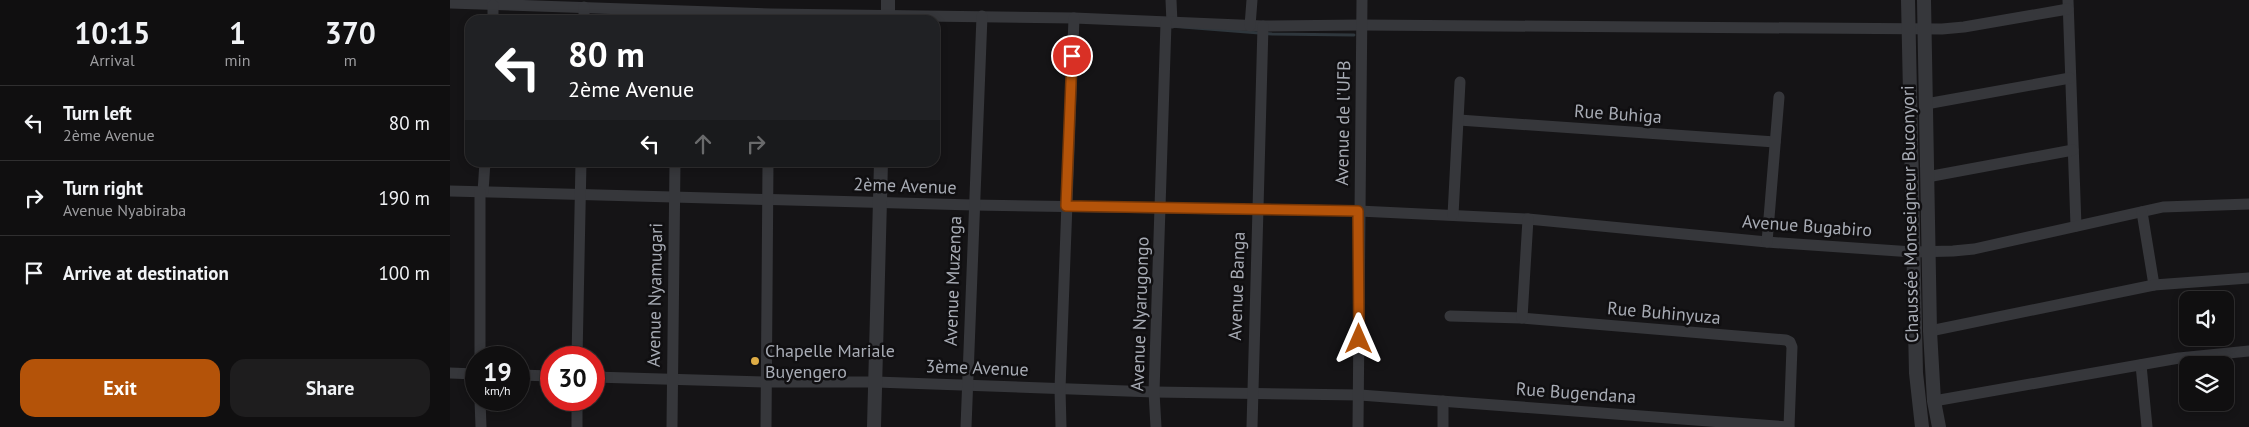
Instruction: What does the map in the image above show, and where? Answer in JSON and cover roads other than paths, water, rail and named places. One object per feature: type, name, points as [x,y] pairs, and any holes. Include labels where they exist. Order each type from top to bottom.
[{"type":"street","points":[[888,0],[888,15]]},
{"type":"street","name":"Avenue Nyarugongo","points":[[1156,427],[1154,392],[1160,208],[1171,0]]},
{"type":"street","points":[[1250,26],[1252,0]]},
{"type":"street","name":"Avenue de l'UFB","points":[[1358,427],[1360,395],[1358,211],[1362,0]]},
{"type":"street","name":"Chaussée Monseigneur Buconyori","points":[[1908,0],[1916,373],[1922,427]]},
{"type":"street","name":"Chaussée Monseigneur Buconyori","points":[[1924,0],[1930,331],[1934,401],[1939,427]]},
{"type":"street","points":[[450,3],[584,7],[679,15]]},
{"type":"street","points":[[940,17],[1074,18],[1250,26],[1925,29],[1958,28],[2068,4],[2076,226]]},
{"type":"street","points":[[493,5],[493,15]]},
{"type":"street","points":[[584,7],[584,15]]},
{"type":"street","name":"Avenue Muzenga","points":[[966,427],[973,205],[982,16]]},
{"type":"street","points":[[1061,427],[1060,389],[1074,18]]},
{"type":"street","name":"Avenue Banga","points":[[1252,427],[1251,394],[1263,26]]},
{"type":"street","points":[[1926,104],[2070,78]]},
{"type":"street","points":[[1453,215],[1460,82]]},
{"type":"street","points":[[1767,242],[1779,97]]},
{"type":"street","name":"Rue Buhiga","points":[[1459,120],[1775,142]]},
{"type":"street","points":[[1927,177],[2073,150]]},
{"type":"street","points":[[480,346],[482,192],[484,167]]},
{"type":"street","points":[[577,346],[581,167]]},
{"type":"street","name":"Avenue Nyamugari","points":[[672,427],[675,167]]},
{"type":"street","points":[[766,427],[768,167]]},
{"type":"street","points":[[874,427],[881,167]]},
{"type":"street","name":"2ème Avenue","points":[[450,190],[879,203],[1358,211]]},
{"type":"street","name":"Avenue Bugabiro","points":[[1358,211],[1528,219],[1767,242],[1913,252],[1953,252],[2142,212],[2186,206],[2249,204]]},
{"type":"street","points":[[2142,212],[2154,285]]},
{"type":"street","points":[[1522,318],[1528,219]]},
{"type":"street","points":[[1930,331],[2154,285],[2249,278]]},
{"type":"street","name":"Rue Buhinyuza","points":[[1450,316],[1522,318],[1790,342],[1792,347],[1789,427]]},
{"type":"street","points":[[1934,401],[2141,365],[2220,353],[2249,351]]},
{"type":"street","points":[[2141,365],[2147,427]]},
{"type":"street","points":[[450,373],[465,374]]},
{"type":"street","name":"3ème Avenue","points":[[605,377],[766,382],[876,382],[1154,392],[1360,395]]},
{"type":"street","name":"Rue Bugendana","points":[[1360,395],[1789,427]]},
{"type":"street","points":[[1443,401],[1443,427]]},
{"type":"street","points":[[480,411],[481,427]]},
{"type":"street","points":[[577,411],[577,427]]},
{"type":"waterway","points":[[1170,26],[1272,34],[1354,35]]},
{"type":"place","name":"Chapelle Mariale Buyengero","points":[[755,361]]}]
